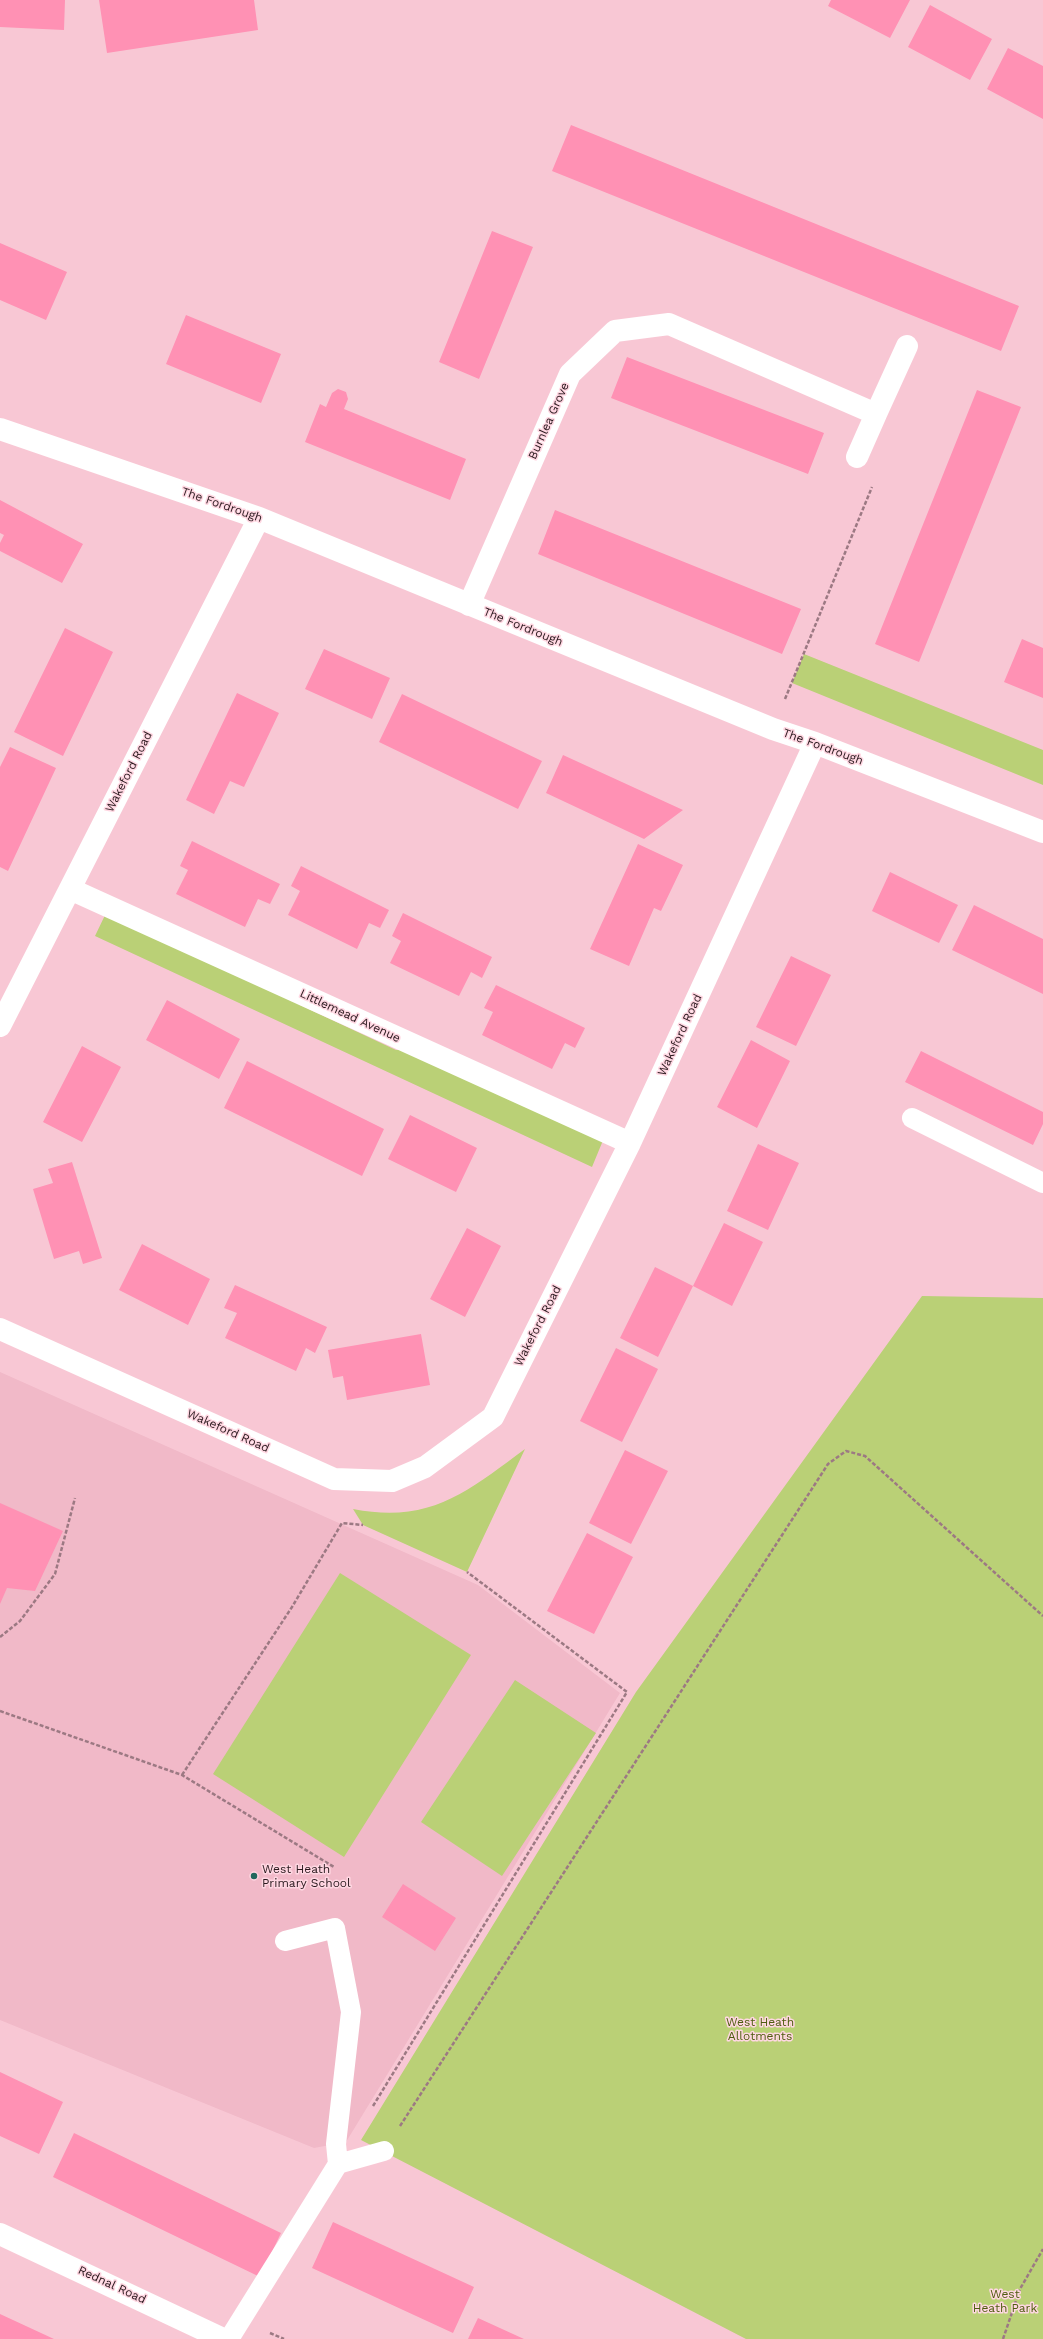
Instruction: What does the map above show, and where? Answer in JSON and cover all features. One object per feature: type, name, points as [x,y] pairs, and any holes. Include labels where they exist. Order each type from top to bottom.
[{"type":"street","name":"Burnlea Grove","points":[[469,605],[570,374],[615,331],[669,324],[876,414]]},
{"type":"street","points":[[856,457],[907,346]]},
{"type":"street","name":"The Fordrough","points":[[0,429],[259,518],[773,729],[815,743],[1043,832]]},
{"type":"street","name":"Wakeford Road","points":[[0,1026],[259,518]]},
{"type":"street","name":"Wakeford Road","points":[[0,1329],[334,1479],[392,1481],[425,1468],[493,1417],[630,1144],[815,743]]},
{"type":"street","name":"Littlemead Avenue","points":[[70,889],[630,1144]]},
{"type":"street","name":"Rednal Road","points":[[0,2234],[223,2339]]},
{"type":"lane","points":[[912,1118],[1042,1180]]},
{"type":"lane","points":[[229,2339],[338,2164],[336,2144],[351,2012],[335,1928],[285,1941]]},
{"type":"lane","points":[[338,2164],[384,2151]]},
{"type":"path","points":[[773,729],[878,471],[856,457]]},
{"type":"path","points":[[384,2151],[828,1464],[846,1451],[865,1456],[1043,1616]]},
{"type":"path","points":[[0,1636],[20,1621],[55,1574],[75,1498]]},
{"type":"path","points":[[182,1775],[292,1607],[342,1523],[363,1524]]},
{"type":"path","points":[[370,2111],[627,1692],[467,1572]]},
{"type":"path","points":[[0,1711],[182,1775],[334,1867]]},
{"type":"path","points":[[1003,2339],[1020,2289],[1043,2249]]},
{"type":"shaded area","name":"West Heath Primary School","points":[[0,1372],[478,1585],[620,1693],[346,2142],[314,2148],[0,2020]]},
{"type":"green space","points":[[804,654],[1043,750],[1043,785],[792,683]]},
{"type":"green space","points":[[107,911],[288,993],[300,1005],[396,1050],[410,1050],[604,1138],[592,1167],[95,936]]},
{"type":"green space","name":"West Heath Allotments","points":[[922,1296],[1043,1298],[1043,2339],[746,2339],[361,2140],[636,1692]]},
{"type":"green space","points":[[525,1449],[467,1572],[363,1525],[353,1509],[380,1512],[404,1512],[426,1508],[446,1501],[465,1491]]},
{"type":"green space","points":[[340,1573],[471,1655],[344,1857],[213,1774]]},
{"type":"green space","points":[[515,1680],[596,1733],[502,1876],[421,1822]]},
{"type":"building","points":[[0,0],[65,0],[64,30],[0,27]]},
{"type":"building","points":[[99,0],[254,0],[258,30],[107,53]]},
{"type":"building","points":[[831,0],[910,0],[890,38],[828,6]]},
{"type":"building","points":[[930,5],[992,39],[970,80],[908,47]]},
{"type":"building","points":[[1008,48],[1043,66],[1043,119],[987,89]]},
{"type":"building","points":[[571,125],[1019,306],[1001,351],[552,171]]},
{"type":"building","points":[[492,231],[533,247],[479,379],[439,362]]},
{"type":"building","points":[[0,243],[67,272],[46,320],[0,300]]},
{"type":"building","points":[[186,315],[281,354],[261,403],[166,364]]},
{"type":"building","points":[[627,357],[824,433],[808,474],[611,398]]},
{"type":"building","points":[[338,389],[346,392],[348,399],[344,409],[466,459],[450,500],[305,442],[320,404],[326,407],[332,393]]},
{"type":"building","points":[[977,390],[1021,407],[919,662],[875,644]]},
{"type":"building","points":[[0,500],[83,544],[62,583],[0,551],[0,543],[4,535],[0,533]]},
{"type":"building","points":[[555,510],[801,609],[782,654],[538,554]]},
{"type":"building","points":[[65,628],[113,652],[63,756],[14,732]]},
{"type":"building","points":[[1022,639],[1043,648],[1043,698],[1004,682]]},
{"type":"building","points":[[324,649],[390,678],[372,719],[305,689]]},
{"type":"building","points":[[237,693],[279,713],[244,787],[230,781],[214,814],[186,800]]},
{"type":"building","points":[[402,694],[542,761],[518,809],[379,742]]},
{"type":"building","points":[[10,747],[56,768],[8,871],[0,867],[0,767]]},
{"type":"building","points":[[563,755],[683,810],[644,839],[546,793]]},
{"type":"building","points":[[192,841],[280,884],[270,904],[258,899],[245,927],[176,894],[188,870],[180,866]]},
{"type":"building","points":[[638,844],[683,865],[661,911],[654,908],[629,966],[590,949]]},
{"type":"building","points":[[301,866],[389,910],[380,928],[369,923],[357,949],[288,915],[300,891],[291,886]]},
{"type":"building","points":[[890,872],[958,905],[939,943],[872,911]]},
{"type":"building","points":[[974,905],[1043,939],[1043,994],[952,950]]},
{"type":"building","points":[[403,913],[492,957],[482,978],[471,972],[459,996],[390,963],[401,941],[392,936]]},
{"type":"building","points":[[791,956],[831,975],[796,1046],[756,1027]]},
{"type":"building","points":[[496,985],[585,1028],[575,1048],[565,1043],[552,1069],[482,1035],[493,1012],[484,1008]]},
{"type":"building","points":[[167,1000],[240,1039],[219,1079],[146,1040]]},
{"type":"building","points":[[751,1040],[790,1061],[757,1128],[717,1107]]},
{"type":"building","points":[[82,1046],[121,1067],[82,1142],[43,1122]]},
{"type":"building","points":[[921,1051],[1043,1112],[1043,1124],[1033,1145],[905,1082]]},
{"type":"building","points":[[247,1061],[384,1129],[362,1176],[224,1108]]},
{"type":"building","points":[[410,1115],[477,1148],[456,1192],[388,1159]]},
{"type":"building","points":[[758,1144],[799,1163],[768,1230],[727,1211]]},
{"type":"building","points":[[72,1162],[102,1258],[83,1264],[79,1251],[54,1259],[33,1189],[53,1183],[48,1169]]},
{"type":"building","points":[[724,1223],[763,1242],[732,1306],[693,1286]]},
{"type":"building","points":[[467,1228],[501,1246],[465,1317],[430,1299]]},
{"type":"building","points":[[142,1244],[210,1279],[188,1325],[119,1290]]},
{"type":"building","points":[[655,1267],[693,1286],[658,1357],[620,1338]]},
{"type":"building","points":[[235,1285],[327,1327],[315,1353],[306,1348],[296,1371],[225,1338],[237,1313],[224,1308]]},
{"type":"building","points":[[421,1334],[430,1385],[347,1400],[343,1376],[333,1378],[328,1350]]},
{"type":"building","points":[[616,1348],[658,1369],[622,1442],[580,1421]]},
{"type":"building","points":[[625,1450],[668,1471],[631,1544],[589,1523]]},
{"type":"building","points":[[0,1503],[63,1531],[35,1591],[7,1588],[0,1604]]},
{"type":"building","points":[[587,1533],[633,1557],[594,1634],[547,1611]]},
{"type":"building","points":[[403,1884],[456,1918],[435,1951],[382,1917]]},
{"type":"building","points":[[0,2072],[63,2102],[39,2154],[0,2136]]},
{"type":"building","points":[[74,2133],[281,2233],[260,2277],[53,2177]]},
{"type":"building","points":[[333,2222],[474,2287],[453,2333],[312,2268]]},
{"type":"building","points":[[0,2314],[54,2339],[0,2339]]},
{"type":"building","points":[[478,2318],[524,2339],[468,2339]]},
{"type":"place","name":"West Heath Primary School","points":[[254,1876]]},
{"type":"park label","name":"West Heath Park","points":[[1005,2301]]}]
